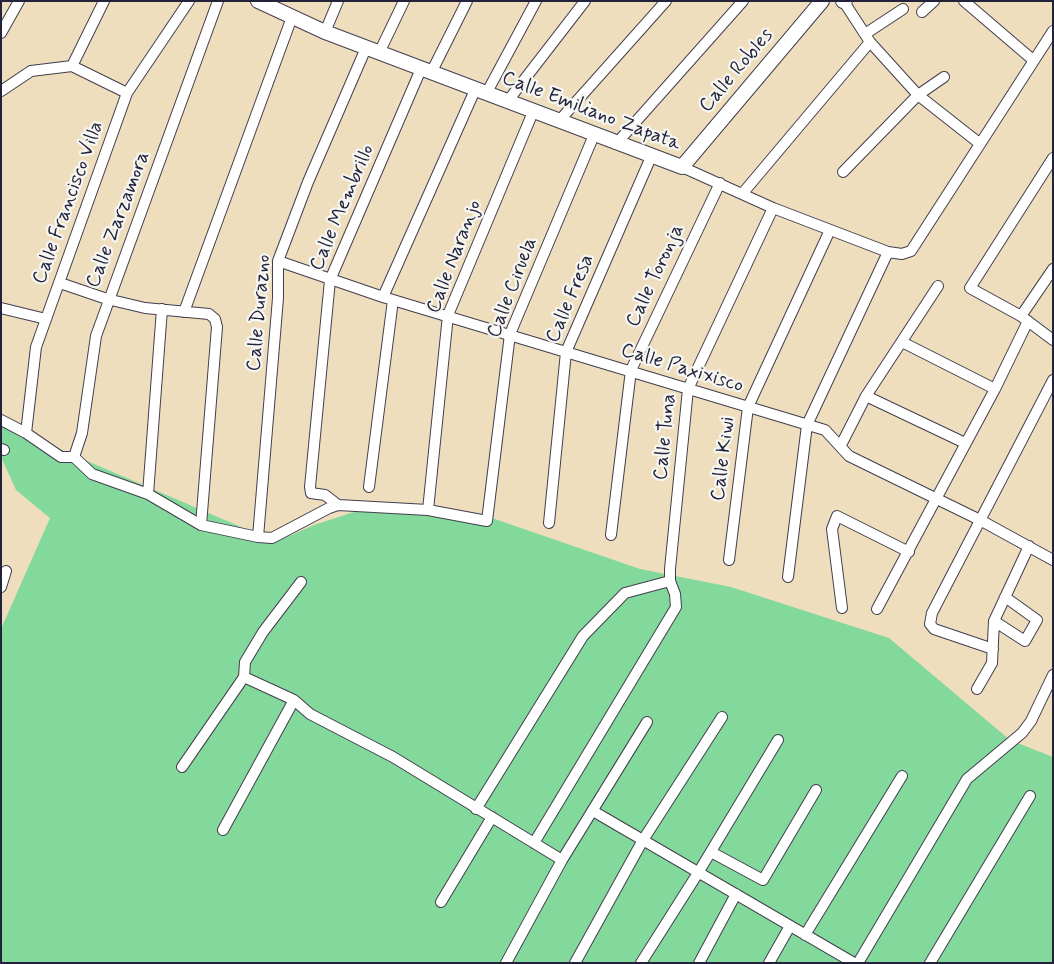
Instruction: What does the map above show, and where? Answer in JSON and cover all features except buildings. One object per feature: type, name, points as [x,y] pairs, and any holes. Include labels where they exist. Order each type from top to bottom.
[{"type":"main road","name":"Calle Robles","points":[[682,167],[822,1]]},
{"type":"main road","name":"Calle Emiliano Zapata","points":[[263,2],[325,32],[616,144],[682,167]]},
{"type":"street","points":[[1,33],[19,1]]},
{"type":"street","points":[[72,66],[104,1]]},
{"type":"street","name":"Calle Francisco Villa","points":[[26,433],[36,347],[127,93],[188,1]]},
{"type":"street","name":"Calle Zarzamora","points":[[74,457],[82,433],[96,336],[218,1]]},
{"type":"street","points":[[325,32],[338,1]]},
{"type":"street","name":"Calle Durazno","points":[[258,537],[278,298],[278,261],[308,182],[373,50],[404,1]]},
{"type":"street","name":"Calle Membrillo","points":[[338,505],[325,495],[311,493],[310,487],[330,280],[426,71],[467,1]]},
{"type":"street","points":[[370,487],[388,299],[480,92],[536,1]]},
{"type":"street","points":[[507,102],[585,1]]},
{"type":"street","points":[[559,121],[666,1]]},
{"type":"street","points":[[616,144],[743,1]]},
{"type":"street","points":[[922,12],[934,1]]},
{"type":"street","points":[[964,1],[1033,60]]},
{"type":"street","points":[[844,2],[868,38],[918,96],[979,143],[1053,31]]},
{"type":"street","points":[[742,194],[868,38],[903,9]]},
{"type":"street","points":[[184,312],[292,17]]},
{"type":"street","points":[[1,90],[31,70],[72,66],[127,93]]},
{"type":"street","points":[[843,172],[918,96],[944,77]]},
{"type":"street","name":"Calle Naranjo","points":[[428,510],[448,315],[533,112]]},
{"type":"street","name":"Calle Ciruela","points":[[428,510],[487,521],[510,334],[594,135]]},
{"type":"street","name":"Calle Emiliano Zapata","points":[[682,167],[773,208],[888,252],[902,254],[911,251],[979,143]]},
{"type":"street","name":"Calle Fresa","points":[[549,523],[566,352],[651,157]]},
{"type":"street","points":[[1053,158],[970,288],[1024,319],[1053,340]]},
{"type":"street","name":"Calle Toronja","points":[[610,534],[631,370],[720,183]]},
{"type":"street","name":"Calle Tuna","points":[[534,843],[676,607],[675,594],[670,581],[670,569],[688,389],[773,208]]},
{"type":"street","name":"Calle Kiwi","points":[[729,560],[748,407],[830,230]]},
{"type":"street","points":[[788,577],[807,425],[888,252]]},
{"type":"street","name":"Calle Paxixisco","points":[[278,261],[388,299],[448,315],[825,430],[840,444],[849,456],[1029,546],[1051,555]]},
{"type":"street","points":[[877,608],[995,389],[1024,319],[1053,269]]},
{"type":"street","points":[[60,283],[108,299],[145,308],[209,314],[215,319],[217,327],[201,525]]},
{"type":"street","points":[[840,444],[866,396],[938,286]]},
{"type":"street","points":[[1,308],[46,319]]},
{"type":"street","points":[[148,494],[162,309]]},
{"type":"street","points":[[902,342],[995,389]]},
{"type":"street","points":[[993,649],[934,628],[930,624],[932,613],[1053,380]]},
{"type":"street","points":[[866,396],[966,443]]},
{"type":"street","points":[[1,420],[26,433],[60,457],[74,457],[92,474],[148,494],[201,525],[258,537],[272,538],[338,505],[428,510]]},
{"type":"street","points":[[842,608],[832,535],[832,529],[837,516],[908,552]]},
{"type":"street","points":[[977,689],[992,663],[994,621],[1029,546]]},
{"type":"street","points":[[1,586],[6,571]]},
{"type":"street","points":[[476,808],[583,636],[625,593],[670,581]]},
{"type":"street","points":[[182,767],[244,677],[245,662],[263,632],[301,582]]},
{"type":"street","points":[[994,621],[1025,641],[1036,620],[1005,597]]},
{"type":"street","points":[[858,963],[967,778],[1022,733],[1031,721],[1053,675]]},
{"type":"street","points":[[244,677],[294,700],[310,714],[393,757],[562,860]]},
{"type":"street","points":[[223,830],[294,700]]},
{"type":"street","points":[[575,963],[644,840],[722,717]]},
{"type":"street","points":[[506,963],[562,860],[646,722]]},
{"type":"street","points":[[641,963],[711,852],[778,740]]},
{"type":"street","points":[[806,935],[902,776]]},
{"type":"street","points":[[711,852],[763,880],[816,790]]},
{"type":"street","points":[[930,963],[1030,796]]},
{"type":"street","points":[[593,811],[854,963]]},
{"type":"street","points":[[441,902],[492,817]]},
{"type":"street","points":[[699,963],[736,894]]},
{"type":"street","points":[[769,963],[790,926]]},
{"type":"green space","points":[[1,424],[276,542],[314,525],[357,511],[489,517],[640,569],[731,587],[889,638],[1010,740],[1053,757],[1053,963],[1,963],[1,629],[50,518],[16,490],[1,457]]}]
